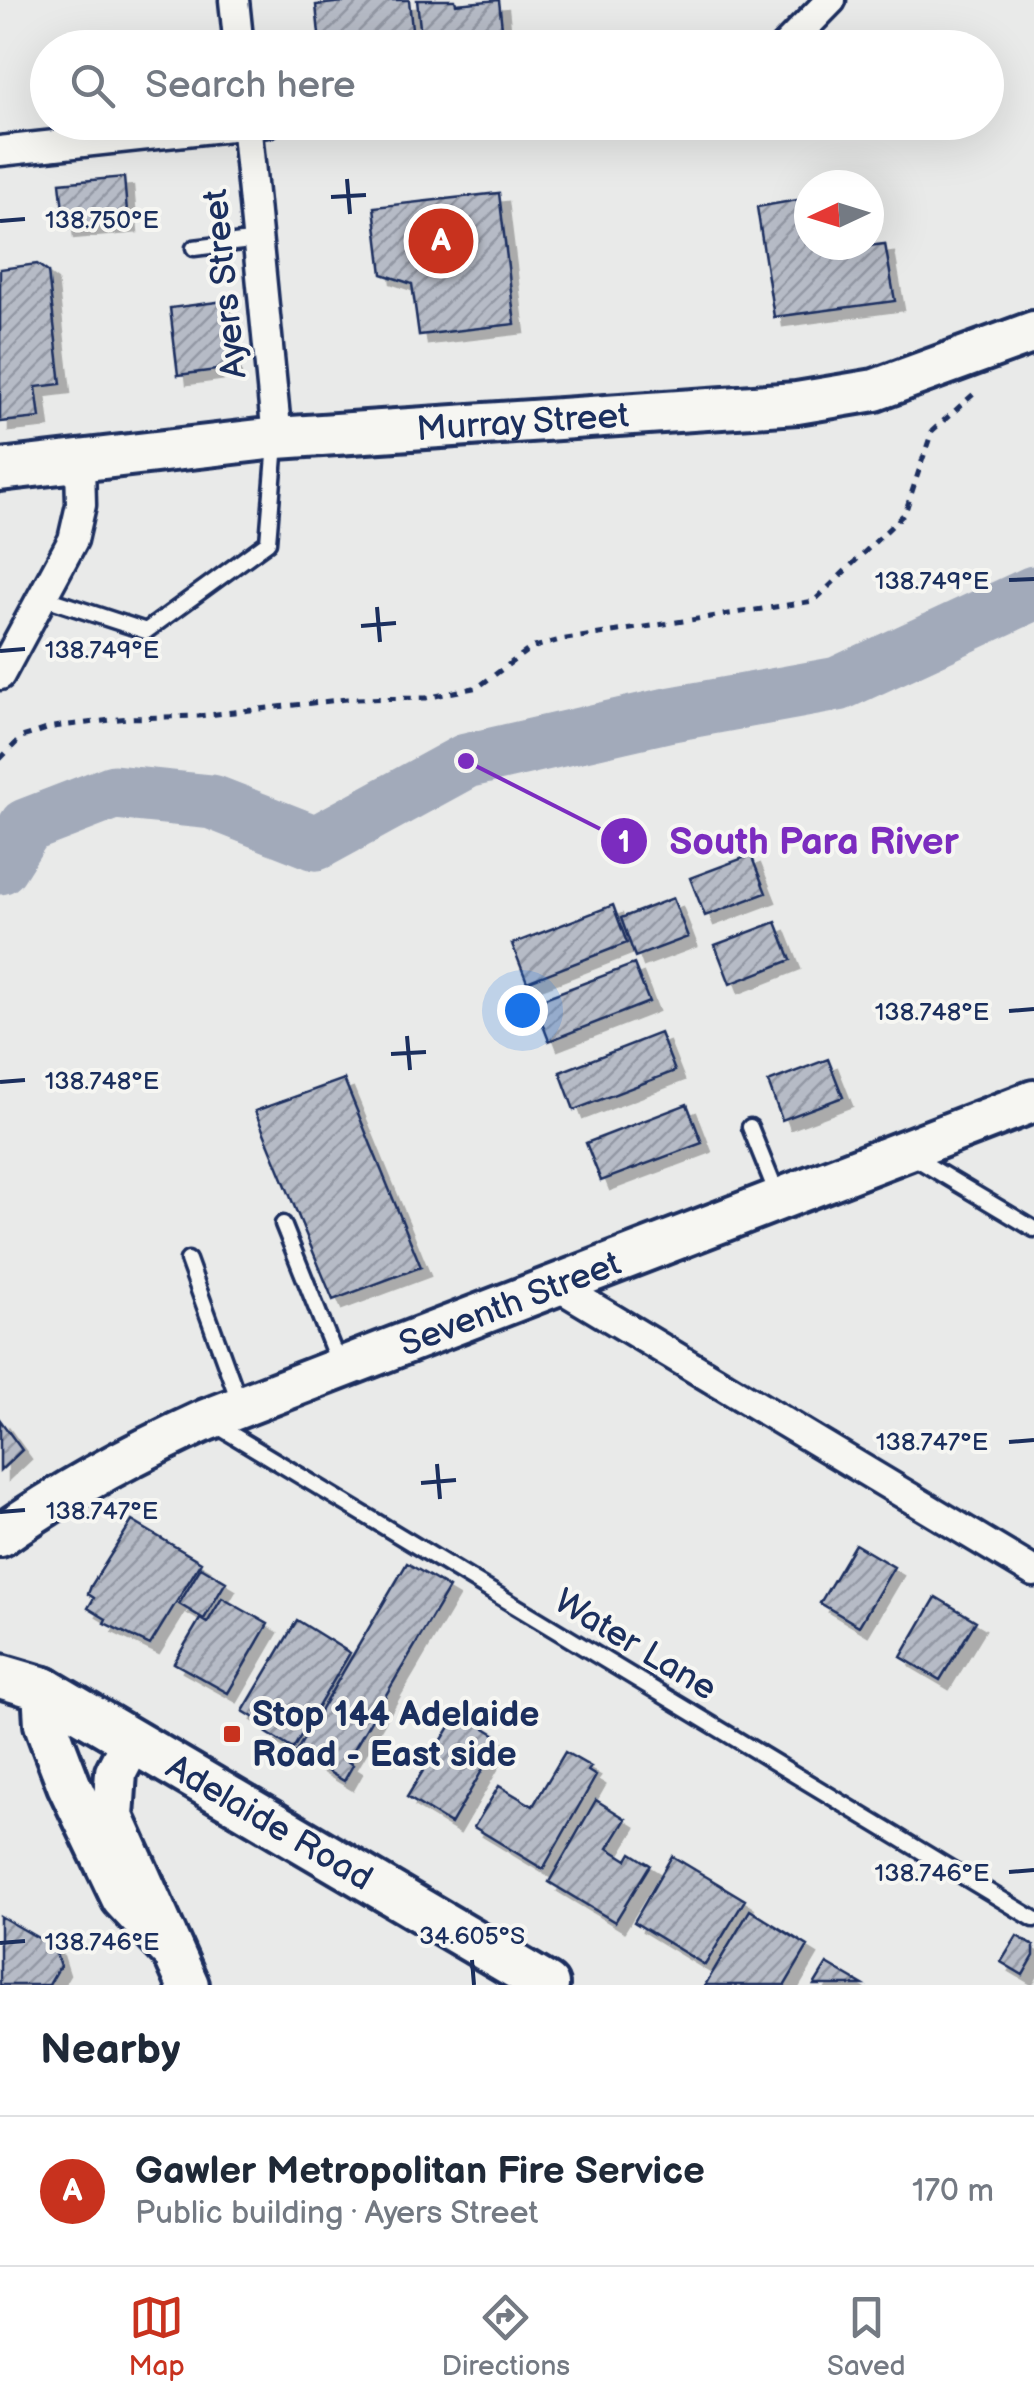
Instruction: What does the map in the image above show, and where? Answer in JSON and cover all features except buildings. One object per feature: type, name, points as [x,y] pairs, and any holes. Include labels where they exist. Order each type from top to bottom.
[{"type":"main road","name":"Murray Street","points":[[0,470],[277,438],[797,403],[875,390],[1034,332]]},
{"type":"main road","name":"Seventh Street","points":[[0,1536],[164,1438],[1034,1101]]},
{"type":"main road","name":"Adelaide Road","points":[[0,1643],[44,1689]]},
{"type":"main road","name":"Adelaide Road","points":[[0,1676],[44,1689],[547,1985]]},
{"type":"main road","points":[[44,1689],[46,1724],[69,1786],[123,1898],[179,1966]]},
{"type":"main road","points":[[132,1741],[116,1772],[113,1817],[179,1966]]},
{"type":"street","points":[[234,0],[237,30]]},
{"type":"street","points":[[802,30],[831,0]]},
{"type":"street","points":[[0,152],[105,140]]},
{"type":"street","name":"Ayers Street","points":[[255,140],[258,240],[277,438]]},
{"type":"street","points":[[0,675],[72,540],[80,505],[80,463]]},
{"type":"street","points":[[556,1285],[1034,1572]]},
{"type":"lane","points":[[194,248],[258,240]]},
{"type":"lane","points":[[42,597],[146,630],[268,542],[277,438]]},
{"type":"lane","points":[[750,1127],[780,1199]]},
{"type":"lane","points":[[904,1152],[1034,1229]]},
{"type":"lane","points":[[283,1224],[341,1368]]},
{"type":"lane","points":[[188,1260],[224,1413]]},
{"type":"lane","name":"Water Lane","points":[[224,1413],[1034,1919]]},
{"type":"path","points":[[0,759],[22,736],[53,726],[199,716],[347,699],[426,698],[478,688],[531,648],[560,640],[814,602],[905,513],[932,431],[975,392],[990,387]]},
{"type":"waterway","points":[[0,867],[26,826],[114,792],[212,802],[316,843],[466,761],[667,715],[838,684],[1034,593]]},
{"type":"place","name":"Gawler Metropolitan Fire Service","points":[[441,241]]},
{"type":"place","name":"South Para River","points":[[466,761]]},
{"type":"place","name":"Stop 144 Adelaide Road - East side","points":[[232,1734]]}]
